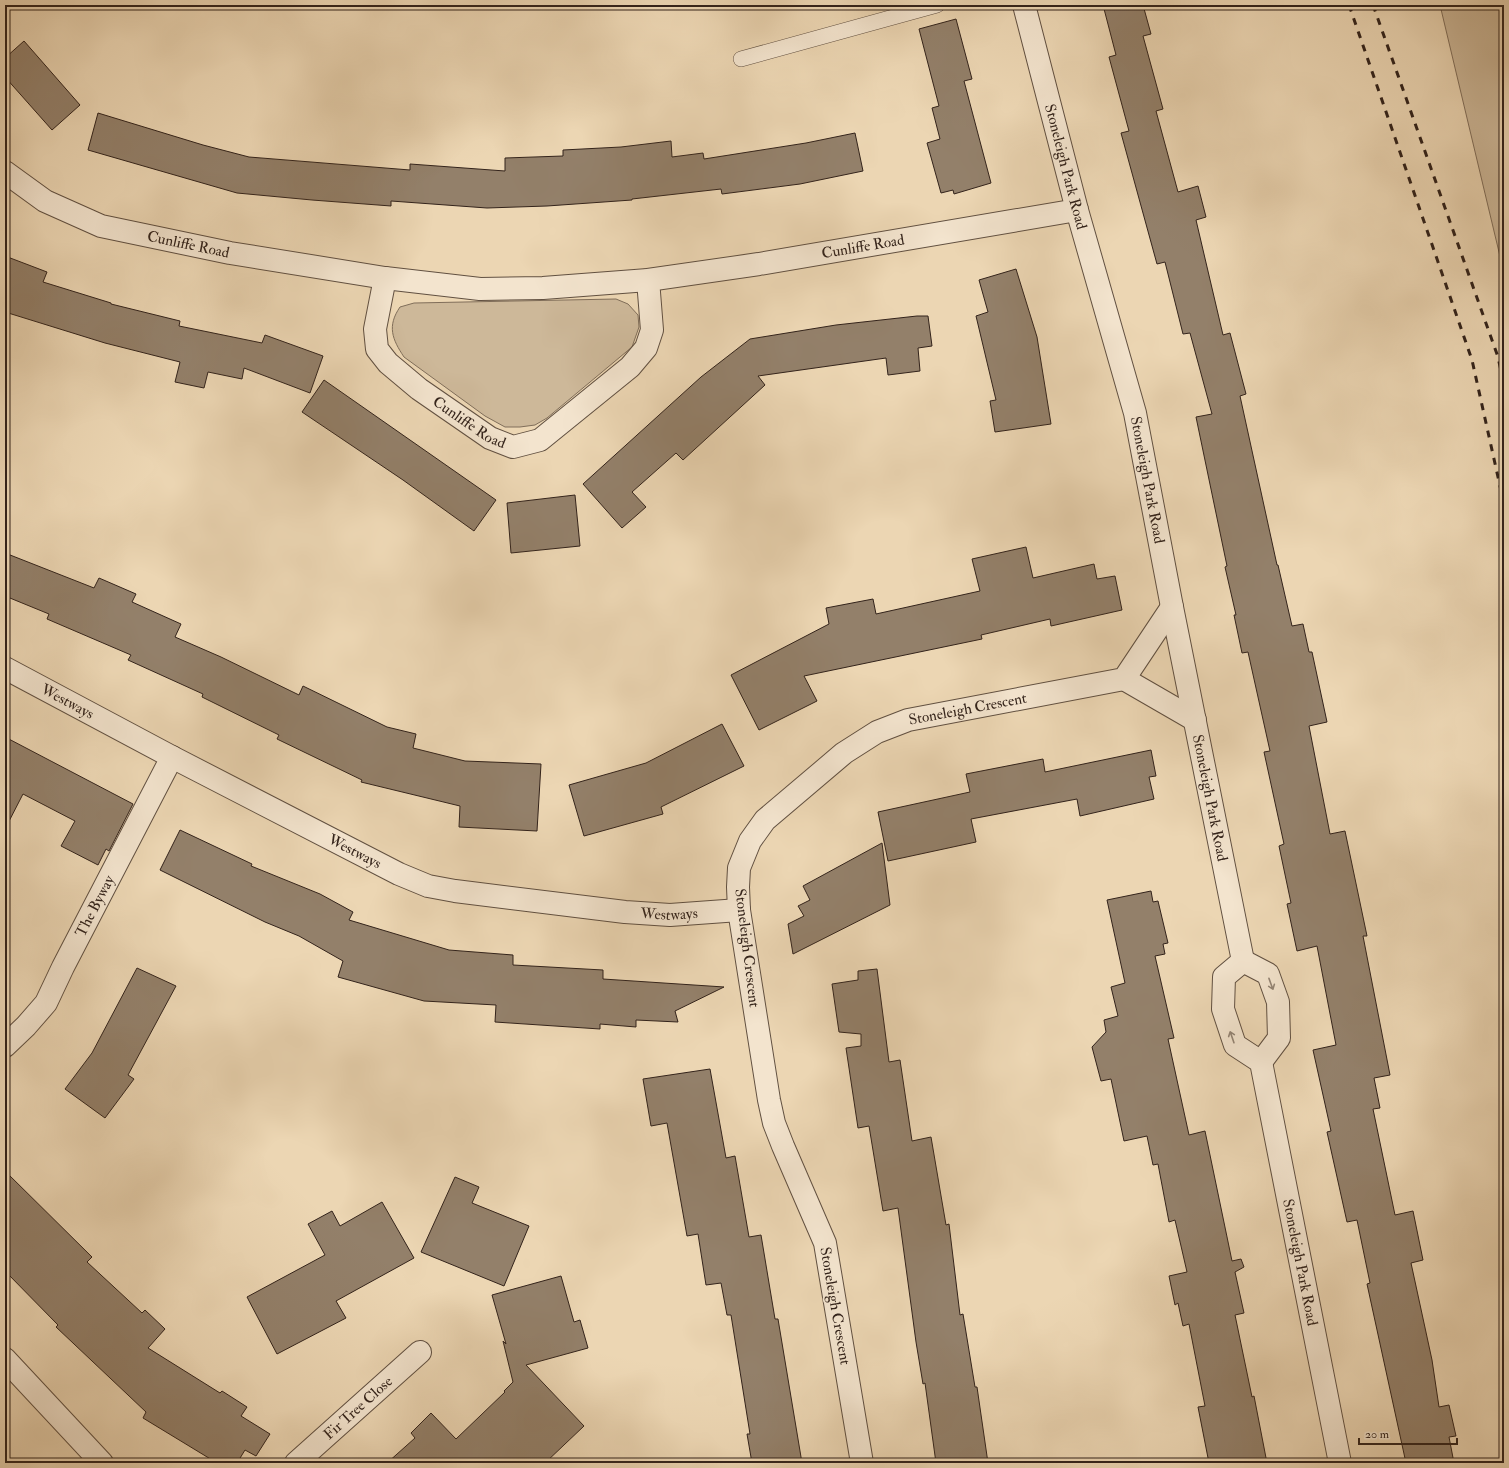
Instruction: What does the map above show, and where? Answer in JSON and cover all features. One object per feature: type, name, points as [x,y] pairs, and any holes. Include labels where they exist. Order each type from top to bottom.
[{"type":"street","name":"Stoneleigh Park Road","points":[[1024,5],[1077,210],[1135,413],[1242,961]]},
{"type":"street","name":"Cunliffe Road","points":[[5,172],[45,201],[101,226],[230,253],[385,278],[480,289],[543,288],[648,280],[758,264],[1077,210]]},
{"type":"street","name":"Cunliffe Road","points":[[385,278],[375,329],[377,349],[388,363],[418,389],[490,438],[513,447],[540,440],[630,367],[646,348],[652,330],[648,280]]},
{"type":"street","points":[[1172,607],[1124,679],[1195,720]]},
{"type":"street","name":"Westways","points":[[5,668],[172,757],[399,874],[428,886],[455,891],[625,912],[670,915],[740,910]]},
{"type":"street","name":"Stoneleigh Crescent","points":[[862,1463],[825,1243],[783,1146],[774,1123],[769,1100],[740,910],[738,887],[739,868],[750,841],[765,820],[844,753],[878,732],[908,720],[1124,679]]},
{"type":"street","name":"The Byway","points":[[5,1046],[26,1026],[46,1003],[63,966],[172,757]]},
{"type":"street","points":[[1242,961],[1268,974],[1278,1002],[1279,1038],[1261,1062],[1235,1045],[1223,1009],[1224,977],[1242,961]]},
{"type":"street","name":"Stoneleigh Park Road","points":[[1261,1062],[1340,1463]]},
{"type":"street","name":"Fir Tree Close","points":[[296,1463],[420,1352]]},
{"type":"street","points":[[5,1359],[102,1463]]},
{"type":"lane","points":[[740,59],[937,5]]},
{"type":"shaded area","points":[[1440,5],[1504,5],[1504,273]]},
{"type":"shaded area","points":[[616,299],[628,304],[638,315],[639,327],[632,347],[547,418],[535,425],[520,427],[505,427],[485,416],[404,357],[396,344],[392,326],[393,320],[400,307],[414,303]]},
{"type":"building","points":[[1103,5],[1143,5],[1151,34],[1143,36],[1163,109],[1156,111],[1178,192],[1198,186],[1206,217],[1196,220],[1223,335],[1230,333],[1246,394],[1240,396],[1277,565],[1292,626],[1303,624],[1309,652],[1312,652],[1327,722],[1309,726],[1330,834],[1345,831],[1367,936],[1363,936],[1390,1075],[1374,1078],[1380,1108],[1373,1109],[1395,1215],[1413,1211],[1423,1260],[1411,1263],[1432,1360],[1439,1407],[1449,1405],[1456,1436],[1449,1437],[1454,1463],[1406,1463],[1367,1284],[1370,1283],[1357,1220],[1347,1222],[1327,1132],[1331,1131],[1313,1050],[1336,1045],[1317,946],[1297,951],[1287,904],[1291,903],[1279,846],[1284,844],[1264,752],[1270,751],[1248,652],[1242,653],[1234,615],[1236,615],[1225,567],[1227,566],[1196,417],[1212,414],[1190,333],[1183,334],[1165,262],[1157,264],[1121,133],[1129,131],[1109,57],[1116,55]]},
{"type":"building","points":[[956,19],[972,79],[964,81],[991,183],[954,194],[953,190],[941,193],[927,143],[940,139],[932,108],[939,106],[919,29]]},
{"type":"building","points":[[24,41],[80,105],[52,130],[5,77],[5,58]]},
{"type":"building","points":[[98,113],[203,145],[249,157],[410,170],[410,164],[505,171],[505,158],[563,156],[563,150],[621,147],[671,141],[672,157],[703,153],[704,159],[806,143],[855,133],[863,171],[800,184],[722,194],[721,189],[632,200],[547,206],[487,208],[391,201],[391,206],[237,193],[88,150]]},
{"type":"building","points":[[5,256],[47,272],[43,282],[111,304],[180,321],[179,326],[262,343],[265,335],[323,356],[310,393],[244,368],[242,379],[208,372],[204,388],[175,382],[180,362],[105,343],[5,312]]},
{"type":"building","points":[[1016,269],[1037,337],[1051,424],[995,432],[990,401],[996,400],[976,316],[988,312],[979,280]]},
{"type":"building","points":[[928,316],[932,346],[918,348],[920,371],[888,375],[886,358],[758,376],[765,385],[683,460],[676,453],[632,492],[646,507],[622,528],[583,484],[701,377],[750,339],[836,325]]},
{"type":"building","points":[[324,380],[496,500],[474,531],[403,480],[302,412]]},
{"type":"building","points":[[575,495],[580,546],[511,553],[507,503]]},
{"type":"building","points":[[1026,547],[1033,578],[1094,564],[1097,579],[1115,576],[1122,610],[1051,626],[1050,619],[981,635],[982,639],[804,676],[817,701],[759,730],[731,675],[829,624],[826,608],[873,599],[876,614],[980,591],[972,559]]},
{"type":"building","points":[[5,553],[94,588],[99,578],[136,594],[132,602],[181,624],[175,637],[221,657],[299,695],[303,686],[387,727],[416,734],[413,748],[465,761],[541,764],[537,831],[459,827],[460,806],[361,782],[362,780],[277,739],[279,735],[202,697],[203,694],[128,660],[131,655],[47,619],[49,614],[5,596]]},
{"type":"building","points":[[722,724],[744,766],[661,807],[663,814],[584,836],[569,785],[646,763]]},
{"type":"building","points":[[5,737],[133,804],[109,851],[106,849],[98,865],[61,846],[75,821],[23,794],[5,829]]},
{"type":"building","points":[[1151,750],[1156,776],[1149,777],[1154,799],[1080,816],[1077,799],[971,819],[976,842],[888,861],[878,812],[970,792],[966,774],[1043,759],[1045,772]]},
{"type":"building","points":[[180,830],[252,864],[251,866],[320,894],[353,912],[349,920],[449,950],[513,955],[513,965],[603,970],[603,979],[724,987],[675,1011],[678,1022],[636,1020],[636,1027],[600,1024],[600,1029],[495,1022],[496,1005],[424,1001],[338,977],[343,961],[299,936],[265,922],[160,870]]},
{"type":"building","points":[[882,843],[890,905],[793,954],[788,924],[804,916],[798,906],[810,900],[803,886]]},
{"type":"building","points":[[1151,891],[1153,902],[1158,901],[1168,943],[1163,944],[1165,954],[1155,956],[1174,1038],[1168,1039],[1189,1135],[1205,1131],[1232,1261],[1241,1259],[1244,1267],[1235,1272],[1244,1313],[1235,1315],[1252,1397],[1254,1396],[1267,1463],[1209,1463],[1198,1407],[1205,1406],[1189,1324],[1183,1326],[1178,1303],[1175,1305],[1169,1276],[1187,1272],[1175,1220],[1169,1222],[1158,1164],[1153,1165],[1147,1136],[1124,1141],[1111,1079],[1101,1081],[1092,1047],[1106,1032],[1104,1020],[1118,1016],[1111,987],[1125,983],[1107,900]]},
{"type":"building","points":[[137,968],[176,986],[128,1075],[134,1079],[105,1118],[65,1089],[92,1053]]},
{"type":"building","points":[[877,969],[889,1062],[900,1060],[912,1141],[931,1137],[946,1225],[949,1224],[960,1315],[963,1314],[975,1387],[977,1387],[988,1463],[936,1463],[925,1383],[923,1384],[916,1342],[898,1208],[883,1211],[869,1126],[858,1128],[846,1048],[861,1046],[861,1034],[839,1032],[832,984],[858,980],[858,971]]},
{"type":"building","points":[[710,1069],[726,1158],[735,1156],[749,1237],[761,1235],[775,1319],[778,1319],[802,1463],[752,1463],[747,1434],[750,1434],[731,1315],[727,1315],[721,1283],[706,1285],[698,1234],[687,1236],[667,1123],[651,1126],[643,1079]]},
{"type":"building","points":[[5,1171],[92,1257],[87,1262],[142,1313],[145,1310],[165,1329],[148,1348],[220,1393],[222,1391],[247,1407],[241,1416],[270,1434],[256,1456],[245,1450],[237,1463],[217,1463],[143,1418],[146,1412],[56,1327],[58,1325],[5,1271]]},
{"type":"building","points":[[455,1177],[479,1187],[472,1203],[529,1226],[504,1286],[421,1252]]},
{"type":"building","points":[[382,1202],[414,1258],[336,1301],[346,1318],[277,1354],[247,1297],[325,1255],[308,1224],[332,1211],[340,1226]]},
{"type":"building","points":[[561,1276],[574,1322],[580,1320],[588,1348],[526,1365],[584,1426],[545,1463],[387,1463],[415,1438],[411,1433],[431,1413],[456,1439],[505,1392],[504,1391],[513,1382],[503,1341],[506,1344],[492,1295]]},
{"type":"railway","points":[[1349,5],[1472,360],[1504,504]]},
{"type":"railway","points":[[1373,5],[1498,357],[1504,385]]}]
